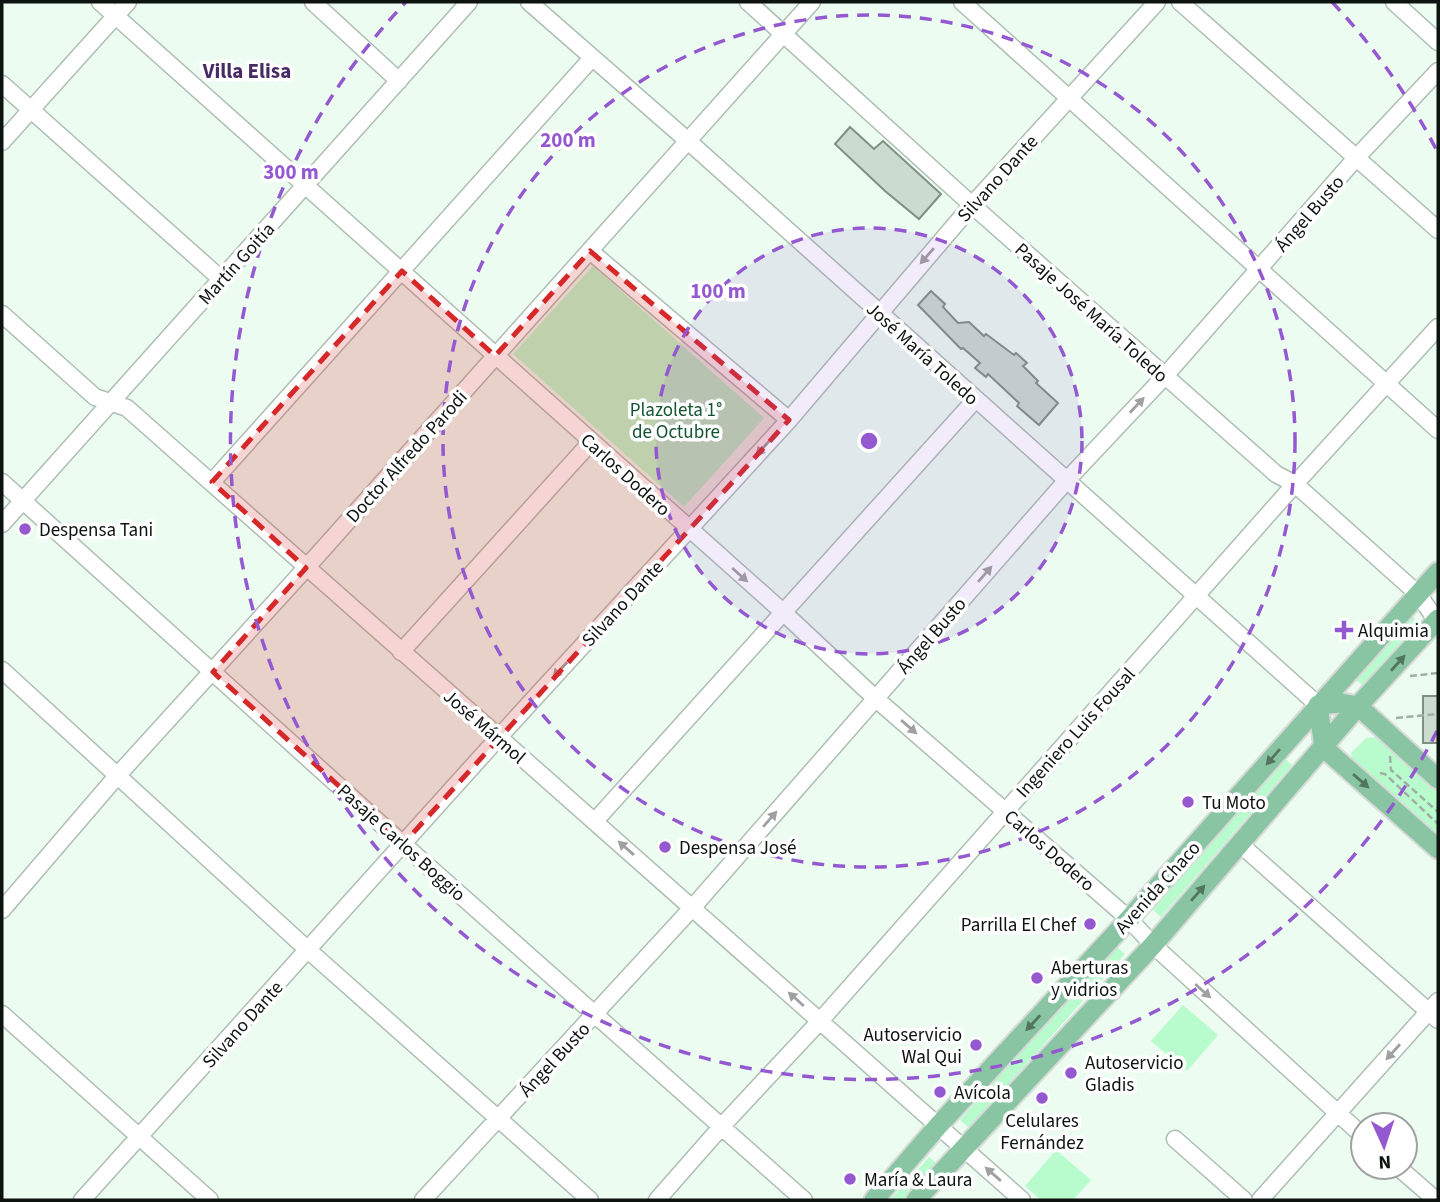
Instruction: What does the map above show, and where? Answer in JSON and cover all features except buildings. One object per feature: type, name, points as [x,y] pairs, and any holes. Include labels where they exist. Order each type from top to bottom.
[{"type":"main road","name":"Avenida Chaco","points":[[874,1200],[1438,572]]},
{"type":"main road","name":"Avenida Chaco","points":[[916,1200],[1153,944],[1358,706],[1438,620]]},
{"type":"main road","points":[[1438,779],[1358,706],[1340,703],[1318,705],[1324,748],[1438,849]]},
{"type":"street","name":"Carlos Dodero","points":[[100,2],[784,613],[875,698],[1129,919],[1349,1123]]},
{"type":"street","points":[[2,142],[128,2]]},
{"type":"street","points":[[313,2],[399,80]]},
{"type":"street","name":"Martín Goitía","points":[[2,524],[469,2]]},
{"type":"street","name":"José María Toledo","points":[[529,2],[1318,705]]},
{"type":"street","name":"Pasaje José María Toledo","points":[[748,2],[1164,376],[1276,474],[1295,484],[1418,594],[1438,620]]},
{"type":"street","name":"Doctor Alfredo Parodi","points":[[2,910],[117,776],[812,2]]},
{"type":"street","points":[[962,2],[1438,430]]},
{"type":"street","name":"Silvano Dante","points":[[82,1200],[789,419],[972,205],[1157,2]]},
{"type":"street","points":[[1180,2],[1438,230]]},
{"type":"street","points":[[1394,2],[1438,42]]},
{"type":"street","points":[[212,482],[592,58]]},
{"type":"street","name":"Ángel Busto","points":[[423,1200],[693,907],[1067,480],[1164,376],[1356,158],[1438,71]]},
{"type":"street","points":[[2,84],[221,279]]},
{"type":"street","points":[[590,251],[789,419]]},
{"type":"street","name":"José Mármol","points":[[2,314],[95,397],[127,408],[1022,1200]]},
{"type":"street","name":"Ingeniero Luis Fousal","points":[[657,1200],[820,1021],[1295,484],[1438,327]]},
{"type":"street","points":[[595,821],[975,400]]},
{"type":"street","points":[[401,652],[591,442]]},
{"type":"street","name":"Pasaje Carlos Boggio","points":[[2,482],[403,844],[804,1200]]},
{"type":"street","points":[[2,670],[308,950],[590,1200]]},
{"type":"street","points":[[1240,844],[1435,1011],[1260,1200]]},
{"type":"street","points":[[2,1014],[210,1200]]},
{"type":"street","points":[[1175,1139],[1244,1200]]},
{"type":"street","points":[[1414,1181],[1436,1200]]},
{"type":"path","points":[[1385,678],[1438,673]]},
{"type":"path","points":[[1438,714],[1381,727],[1391,770],[1438,812]]},
{"type":"highlighted area","points":[[590,251],[789,420],[403,844],[213,672],[306,568],[212,482],[402,271],[495,356]]},
{"type":"green space","name":"Plazoleta 1° de Octubre","points":[[593,266],[764,418],[684,507],[513,354]]},
{"type":"green space","points":[[1409,614],[1419,622],[1363,686],[1353,677]]},
{"type":"green space","points":[[1378,737],[1438,791],[1438,842],[1353,765],[1351,753],[1366,738]]},
{"type":"green space","points":[[1283,757],[1292,765],[1161,917],[1150,907]]},
{"type":"green space","points":[[1116,946],[1125,954],[969,1128],[960,1120]]},
{"type":"green space","points":[[1183,1005],[1218,1035],[1187,1071],[1151,1041]]},
{"type":"green space","points":[[1056,1150],[1091,1180],[1073,1200],[1041,1200],[1025,1186]]},
{"type":"green space","points":[[929,1157],[938,1165],[906,1200],[890,1200]]},
{"type":"place","name":"Despensa Tani","points":[[25,529]]},
{"type":"place","name":"Alquimia","points":[[1344,630]]},
{"type":"place","name":"Tu Moto","points":[[1188,802]]},
{"type":"place","name":"Despensa José","points":[[665,847]]},
{"type":"place","name":"Parrilla El Chef","points":[[1090,924]]},
{"type":"place","name":"Aberturas y vidrios","points":[[1037,978]]},
{"type":"place","name":"Autoservicio Wal Qui","points":[[976,1045]]},
{"type":"place","name":"Autoservicio Gladis","points":[[1071,1073]]},
{"type":"place","name":"Avícola","points":[[940,1092]]},
{"type":"place","name":"Celulares Fernández","points":[[1042,1098]]},
{"type":"place","name":"María & Laura","points":[[850,1179]]},
{"type":"district","name":"Villa Elisa","points":[[247,71]]}]
